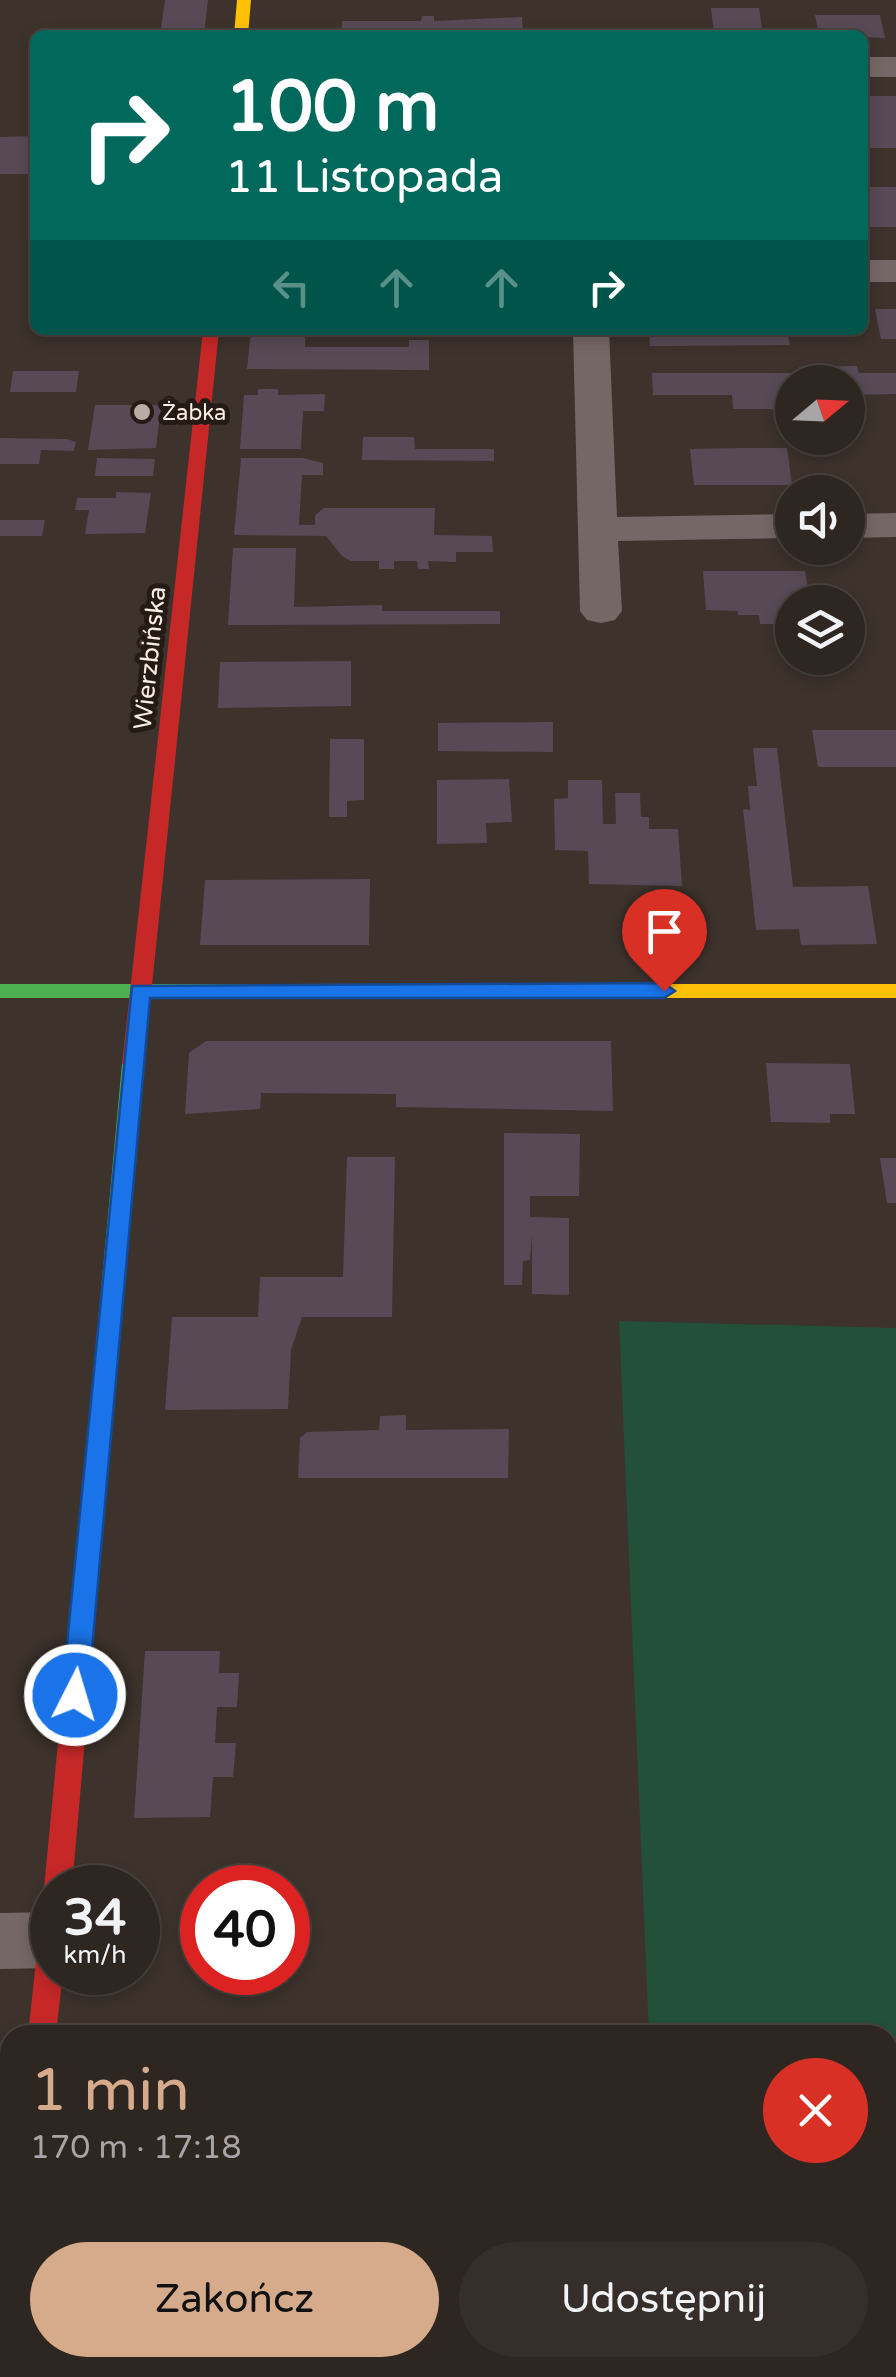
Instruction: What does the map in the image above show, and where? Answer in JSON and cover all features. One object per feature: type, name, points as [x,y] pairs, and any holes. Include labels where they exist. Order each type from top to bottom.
[{"type":"street","points":[[241,30],[244,0]]},
{"type":"street","points":[[868,67],[896,66]]},
{"type":"street","points":[[868,272],[896,272]]},
{"type":"street","name":"Wierzbińska","points":[[60,1865],[140,991],[210,335]]},
{"type":"street","points":[[591,335],[602,610]]},
{"type":"street","points":[[865,526],[896,525]]},
{"type":"street","points":[[599,529],[775,526]]},
{"type":"street","points":[[0,990],[896,991]]},
{"type":"street","points":[[0,1940],[30,1941]]},
{"type":"street","points":[[43,2025],[46,1995]]},
{"type":"green space","points":[[619,1321],[896,1328],[896,2025],[649,2025]]},
{"type":"building","points":[[165,0],[208,0],[205,30],[161,30]]},
{"type":"building","points":[[711,8],[759,8],[762,30],[714,30]]},
{"type":"building","points":[[815,15],[880,15],[885,38],[868,37],[868,30],[818,30]]},
{"type":"building","points":[[422,16],[434,16],[434,21],[522,17],[523,30],[341,30],[342,21],[421,21]]},
{"type":"building","points":[[868,96],[896,96],[896,148],[869,148]]},
{"type":"building","points":[[30,136],[30,174],[0,174],[0,137]]},
{"type":"building","points":[[868,187],[896,187],[896,227],[869,227]]},
{"type":"building","points":[[875,309],[896,309],[896,339],[881,339]]},
{"type":"building","points":[[250,335],[305,335],[305,347],[409,347],[409,340],[429,340],[429,370],[247,369]]},
{"type":"building","points":[[649,335],[788,335],[790,345],[650,346]]},
{"type":"building","points":[[13,371],[79,371],[76,392],[10,392]]},
{"type":"building","points":[[652,373],[775,373],[775,409],[733,409],[732,395],[653,395]]},
{"type":"building","points":[[865,373],[896,373],[896,394],[865,395]]},
{"type":"building","points":[[258,389],[278,389],[278,395],[325,394],[324,411],[303,411],[301,449],[240,449],[244,395],[258,395]]},
{"type":"building","points":[[95,405],[161,405],[156,448],[88,450]]},
{"type":"building","points":[[363,437],[414,437],[415,449],[494,449],[494,461],[362,460]]},
{"type":"building","points":[[0,438],[76,442],[74,451],[41,450],[39,464],[0,464]]},
{"type":"building","points":[[775,448],[775,455],[788,455],[791,475],[775,475],[775,485],[694,485],[690,449]]},
{"type":"building","points":[[97,458],[155,459],[153,476],[95,476]]},
{"type":"building","points":[[241,458],[303,458],[323,463],[323,475],[302,475],[299,525],[315,525],[315,515],[324,508],[435,508],[434,535],[492,536],[493,552],[456,552],[456,562],[428,561],[429,569],[418,569],[417,561],[394,561],[394,569],[379,569],[379,561],[351,561],[342,556],[326,536],[234,535]]},
{"type":"building","points":[[116,492],[151,493],[145,533],[85,534],[89,510],[75,510],[77,498],[116,498]]},
{"type":"building","points":[[0,520],[45,520],[42,536],[0,536]]},
{"type":"building","points":[[233,548],[296,548],[294,607],[382,605],[382,611],[500,611],[500,624],[228,625]]},
{"type":"building","points":[[703,571],[805,571],[807,585],[775,585],[775,624],[760,624],[759,615],[706,610]]},
{"type":"building","points":[[351,661],[351,706],[218,708],[220,662]]},
{"type":"building","points":[[553,722],[553,752],[438,751],[438,723]]},
{"type":"building","points":[[812,730],[896,730],[896,767],[818,767]]},
{"type":"building","points":[[330,739],[364,739],[364,800],[347,801],[347,817],[329,817]]},
{"type":"building","points":[[753,748],[777,748],[793,887],[868,886],[877,944],[801,945],[799,929],[756,930],[743,809],[750,810],[748,786],[757,786]]},
{"type":"building","points":[[509,779],[512,822],[486,823],[487,843],[437,844],[437,780]]},
{"type":"building","points":[[568,780],[602,780],[603,824],[616,824],[615,793],[640,793],[641,817],[649,817],[649,829],[678,829],[682,886],[589,884],[588,851],[555,850],[554,799],[568,798]]},
{"type":"building","points":[[370,879],[369,945],[200,945],[205,880]]},
{"type":"building","points":[[206,1041],[611,1041],[613,1111],[396,1107],[396,1094],[261,1093],[260,1109],[185,1114],[189,1053]]},
{"type":"building","points":[[766,1063],[850,1064],[855,1114],[830,1114],[830,1123],[771,1122]]},
{"type":"building","points":[[504,1133],[580,1134],[579,1196],[530,1196],[530,1217],[569,1218],[569,1295],[532,1294],[532,1234],[530,1260],[523,1261],[522,1285],[504,1285]]},
{"type":"building","points":[[347,1157],[395,1157],[392,1317],[302,1317],[291,1350],[288,1409],[165,1410],[172,1317],[258,1317],[260,1277],[343,1277]]},
{"type":"building","points":[[880,1158],[896,1158],[896,1203],[887,1203]]},
{"type":"building","points":[[406,1415],[406,1430],[509,1429],[508,1478],[298,1478],[300,1438],[307,1432],[379,1430],[380,1416]]},
{"type":"building","points":[[145,1651],[220,1651],[219,1673],[239,1673],[237,1707],[217,1707],[215,1743],[236,1743],[233,1777],[213,1777],[210,1817],[134,1818]]},
{"type":"traffic: fast","points":[[0,991],[533,991]]},
{"type":"traffic: fast","points":[[99,1441],[133,1064]]},
{"type":"traffic: slow","points":[[241,30],[244,0]]},
{"type":"traffic: slow","points":[[533,991],[896,991]]},
{"type":"traffic: jam","points":[[133,1064],[210,335]]},
{"type":"traffic: jam","points":[[60,1865],[99,1441]]},
{"type":"traffic: jam","points":[[43,2025],[46,1995]]},
{"type":"place","name":"Żabka","points":[[142,412]]},
{"type":"route","points":[[75,1695],[140,991],[664,991]]}]
